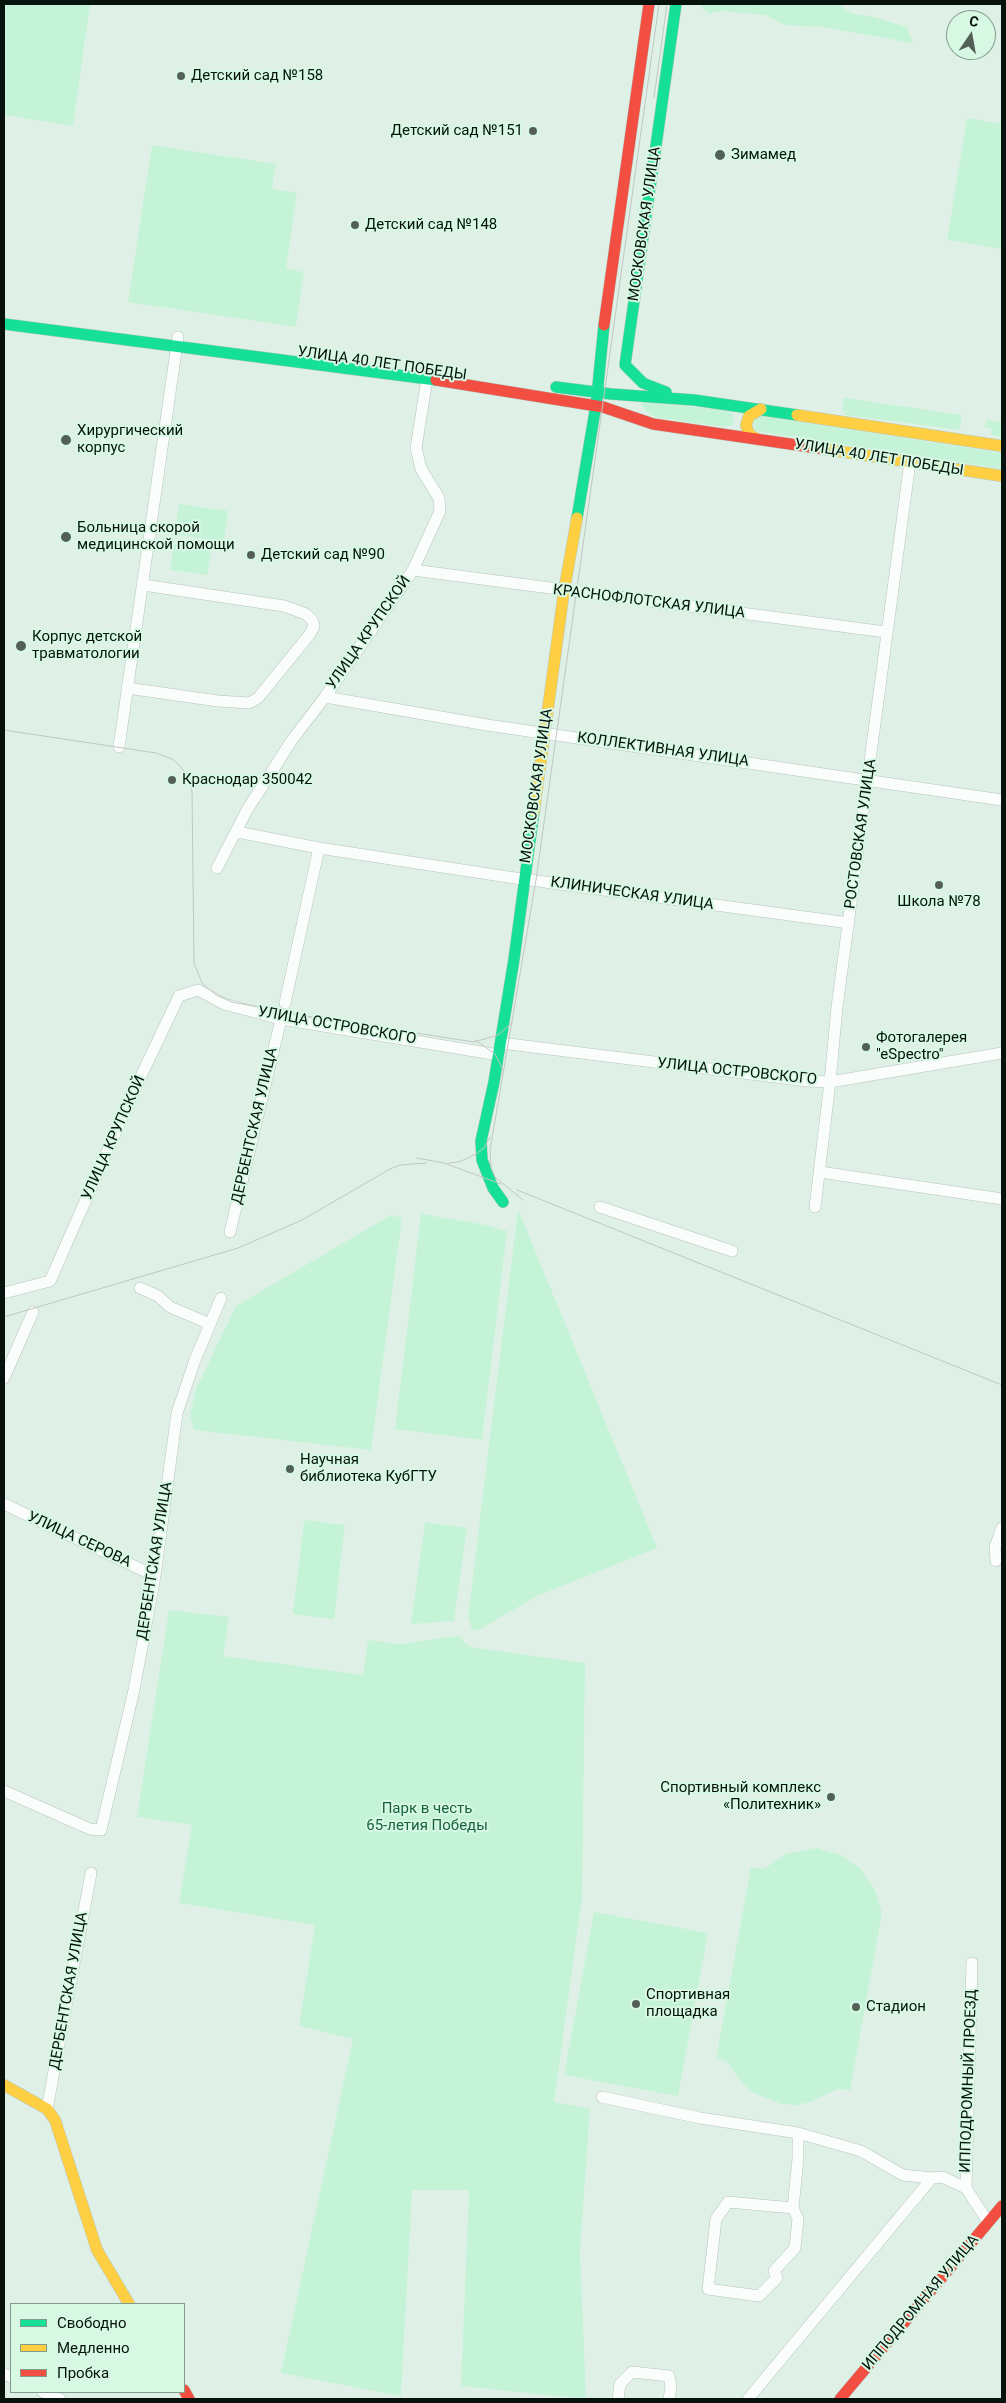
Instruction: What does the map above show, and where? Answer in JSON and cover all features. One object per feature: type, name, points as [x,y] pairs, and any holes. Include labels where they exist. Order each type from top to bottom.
[{"type":"main road","name":"МОСКОВСКАЯ УЛИЦА","points":[[503,1202],[493,1188],[482,1160],[482,1132],[486,1125],[499,1056],[564,591],[596,405],[599,364],[649,4]]},
{"type":"main road","name":"МОСКОВСКАЯ УЛИЦА","points":[[676,4],[625,365],[636,378],[652,389],[694,400]]},
{"type":"main road","name":"УЛИЦА 40 ЛЕТ ПОБЕДЫ","points":[[4,314],[596,405],[654,424],[1002,476]]},
{"type":"main road","name":"УЛИЦА 40 ЛЕТ ПОБЕДЫ","points":[[4,324],[178,342],[597,392],[694,400],[1002,446]]},
{"type":"main road","points":[[550,386],[585,381],[599,364]]},
{"type":"main road","points":[[757,439],[749,434],[746,425],[749,416],[761,409]]},
{"type":"main road","points":[[4,2085],[47,2109],[55,2120],[94,2242],[128,2303]]},
{"type":"main road","name":"ИППОДРОМНАЯ УЛИЦА","points":[[840,2399],[1002,2206]]},
{"type":"street","points":[[119,747],[178,342]]},
{"type":"street","name":"УЛИЦА КРУПСКОЙ","points":[[218,868],[247,810],[292,740],[325,698],[413,570],[440,512],[439,498],[421,469],[416,448],[427,379]]},
{"type":"street","name":"РОСТОВСКАЯ УЛИЦА","points":[[815,1207],[832,1050],[910,462]]},
{"type":"street","name":"КРАСНОФЛОТСКАЯ УЛИЦА","points":[[413,570],[886,632]]},
{"type":"street","points":[[128,688],[218,701],[249,703],[258,698],[310,634],[314,626],[312,620],[306,614],[284,606],[143,585]]},
{"type":"street","name":"КОЛЛЕКТИВНАЯ УЛИЦА","points":[[325,698],[545,733],[1002,800]]},
{"type":"street","name":"КЛИНИЧЕСКАЯ УЛИЦА","points":[[237,832],[320,848],[525,879],[849,923]]},
{"type":"street","points":[[285,1003],[320,848]]},
{"type":"street","name":"УЛИЦА ОСТРОВСКОГО","points":[[179,996],[198,990],[224,1004],[281,1019],[499,1056]]},
{"type":"street","name":"УЛИЦА КРУПСКОЙ","points":[[4,1293],[50,1281],[179,996]]},
{"type":"street","name":"ДЕРБЕНТСКАЯ УЛИЦА","points":[[230,1232],[281,1019]]},
{"type":"street","name":"УЛИЦА ОСТРОВСКОГО","points":[[501,1043],[807,1081],[830,1082],[1002,1053]]},
{"type":"street","points":[[820,1172],[1002,1199]]},
{"type":"street","points":[[600,1207],[732,1251]]},
{"type":"street","points":[[140,1288],[158,1296],[170,1307],[210,1324]]},
{"type":"street","name":"ДЕРБЕНТСКАЯ УЛИЦА","points":[[4,1791],[90,1829],[101,1830],[134,1690],[155,1576],[177,1413],[195,1360],[221,1298]]},
{"type":"street","points":[[4,1378],[33,1312]]},
{"type":"street","name":"УЛИЦА СЕРОВА","points":[[4,1504],[155,1576]]},
{"type":"street","points":[[996,1561],[995,1547],[1002,1528]]},
{"type":"street","name":"ДЕРБЕНТСКАЯ УЛИЦА","points":[[47,2109],[91,1873]]},
{"type":"street","name":"ИППОДРОМНЫЙ ПРОЕЗД","points":[[972,1963],[966,2188],[988,2222]]},
{"type":"street","points":[[602,2097],[700,2118],[798,2133],[861,2151],[903,2175],[932,2178],[942,2177],[966,2188]]},
{"type":"street","points":[[793,2208],[728,2202],[716,2219],[708,2289],[759,2296],[777,2278],[774,2271],[795,2248],[798,2219],[793,2208],[798,2159],[798,2133]]},
{"type":"street","points":[[748,2399],[932,2178]]},
{"type":"street","points":[[618,2399],[620,2384],[632,2372],[669,2376],[669,2399]]},
{"type":"street","points":[[45,2393],[60,2399]]},
{"type":"green space","points":[[4,4],[90,4],[73,126],[4,115]]},
{"type":"green space","points":[[702,4],[839,4],[851,13],[874,17],[907,27],[913,43],[822,27],[785,25],[765,15],[721,11],[709,14],[701,8]]},
{"type":"green space","points":[[967,118],[1002,124],[1002,249],[947,240]]},
{"type":"green space","points":[[152,145],[276,164],[272,189],[297,193],[286,269],[304,272],[296,327],[128,302]]},
{"type":"green space","points":[[844,398],[962,415],[960,430],[846,415],[842,409]]},
{"type":"green space","points":[[644,401],[728,411],[733,415],[734,420],[732,425],[725,427],[660,418],[650,415],[641,405]]},
{"type":"green space","points":[[758,415],[1002,453],[1002,469],[755,431],[753,417]]},
{"type":"green space","points":[[986,420],[1002,422],[1002,437],[991,435],[992,428],[985,427]]},
{"type":"green space","points":[[179,504],[228,511],[224,542],[175,534]]},
{"type":"green space","points":[[174,544],[211,549],[207,575],[170,570]]},
{"type":"green space","points":[[518,1209],[657,1548],[537,1596],[477,1631],[472,1629],[468,1617]]},
{"type":"green space","points":[[421,1214],[486,1225],[507,1231],[482,1440],[395,1429]]},
{"type":"green space","points":[[391,1215],[402,1218],[371,1450],[194,1430],[190,1415],[196,1389],[236,1306]]},
{"type":"green space","points":[[304,1520],[345,1525],[334,1619],[293,1614]]},
{"type":"green space","points":[[425,1522],[467,1528],[454,1621],[411,1624]]},
{"type":"green space","name":"Парк в честь 65-летия Победы","points":[[169,1610],[229,1617],[223,1656],[363,1675],[368,1640],[400,1644],[458,1636],[470,1647],[585,1663],[582,1898],[554,2102],[590,2109],[580,2251],[586,2399],[461,2386],[469,2190],[412,2190],[401,2396],[281,2373],[353,2039],[299,2026],[315,1925],[179,1903],[192,1825],[137,1817]]},
{"type":"green space","points":[[816,1848],[840,1855],[861,1869],[875,1890],[882,1913],[850,2090],[837,2089],[810,2102],[797,2105],[781,2104],[752,2092],[743,2084],[726,2061],[716,2059],[751,1867],[764,1869],[786,1854]]},
{"type":"green space","name":"Спортивная площадка","points":[[594,1912],[708,1933],[678,2096],[564,2075]]},
{"type":"tram line","points":[[523,1200],[495,1177],[491,1168],[490,1150],[536,880],[659,4]]},
{"type":"tram line","points":[[654,98],[667,4]]},
{"type":"tram line","points":[[4,730],[156,753],[172,759],[180,766],[188,776],[192,792],[194,963],[202,983],[216,995],[232,1002],[312,1017],[474,1042],[498,1035],[513,1022]]},
{"type":"tram line","points":[[475,1040],[495,1054],[503,1070]]},
{"type":"tram line","points":[[448,1163],[459,1162],[476,1154],[484,1148],[490,1137]]},
{"type":"tram line","points":[[417,1158],[444,1163],[501,1184]]},
{"type":"tram line","points":[[4,1317],[238,1248],[302,1220],[390,1169],[400,1165],[426,1163]]},
{"type":"tram line","points":[[517,1190],[1002,1385]]},
{"type":"traffic: fast","points":[[666,392],[643,383],[625,365],[676,4]]},
{"type":"traffic: fast","points":[[4,324],[436,380]]},
{"type":"traffic: fast","points":[[577,518],[596,405],[604,325]]},
{"type":"traffic: fast","points":[[556,387],[611,394],[694,400],[797,415]]},
{"type":"traffic: fast","points":[[503,1202],[493,1188],[482,1160],[481,1141],[494,1082],[514,959],[534,811]]},
{"type":"traffic: slow","points":[[757,439],[749,434],[746,425],[749,416],[761,409]]},
{"type":"traffic: slow","points":[[797,415],[1002,446]]},
{"type":"traffic: slow","points":[[824,449],[1002,476]]},
{"type":"traffic: slow","points":[[534,811],[564,591],[577,518]]},
{"type":"traffic: slow","points":[[4,2085],[47,2109],[55,2120],[97,2250],[128,2303]]},
{"type":"traffic: jam","points":[[604,325],[649,4]]},
{"type":"traffic: jam","points":[[436,380],[603,407],[653,424],[824,449]]},
{"type":"traffic: jam","points":[[840,2399],[1002,2206]]},
{"type":"traffic: jam","points":[[185,2392],[189,2399]]},
{"type":"place","name":"Детский сад №158","points":[[181,76]]},
{"type":"place","name":"Детский сад №151","points":[[533,131]]},
{"type":"place","name":"Зимамед","points":[[720,155]]},
{"type":"place","name":"Детский сад №148","points":[[355,225]]},
{"type":"place","name":"Хирургический корпус","points":[[66,440]]},
{"type":"place","name":"Больница скорой медицинской помощи","points":[[66,537]]},
{"type":"place","name":"Детский сад №90","points":[[251,555]]},
{"type":"place","name":"Корпус детской травматологии","points":[[21,646]]},
{"type":"place","name":"Краснодар 350042","points":[[172,780]]},
{"type":"place","name":"Школа №78","points":[[939,885]]},
{"type":"place","name":"Фотогалерея \"eSpectro\"","points":[[866,1047]]},
{"type":"place","name":"Научная библиотека КубГТУ","points":[[290,1469]]},
{"type":"place","name":"Спортивный комплекс «Политехник»","points":[[831,1797]]},
{"type":"place","name":"Спортивная площадка","points":[[636,2004]]},
{"type":"place","name":"Стадион","points":[[856,2007]]}]
